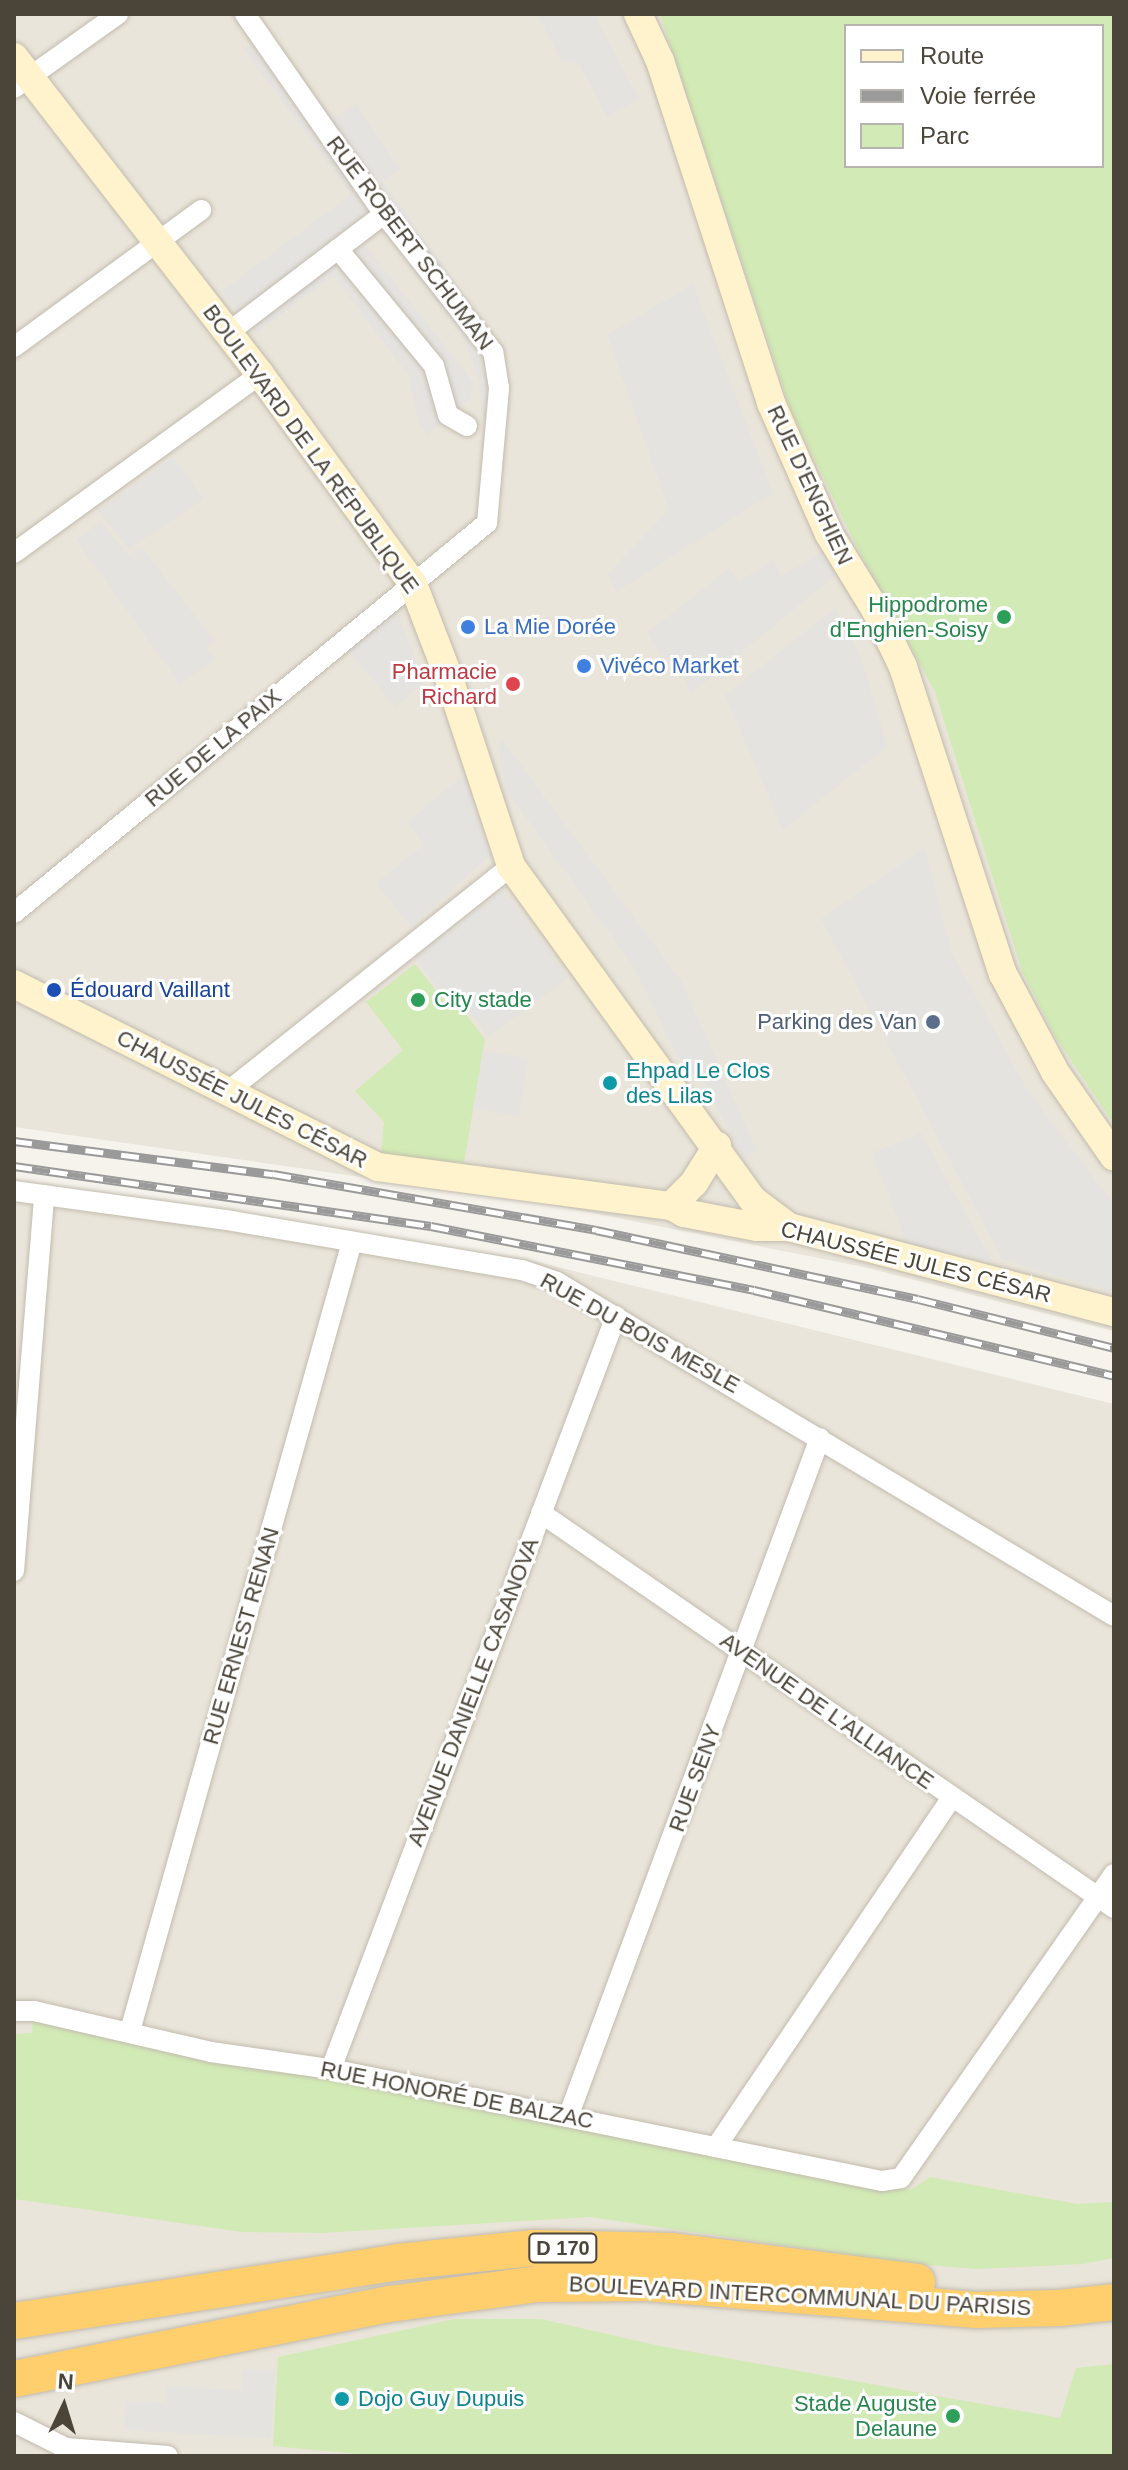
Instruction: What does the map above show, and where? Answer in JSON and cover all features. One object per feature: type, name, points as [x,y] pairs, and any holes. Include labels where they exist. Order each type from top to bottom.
[{"type":"highway","name":"BOULEVARD INTERCOMMUNAL DU PARISIS","points":[[14,2321],[398,2262],[534,2248],[672,2251],[977,2287],[1061,2285],[1114,2277]]},
{"type":"highway","name":"BOULEVARD INTERCOMMUNAL DU PARISIS","points":[[14,2379],[390,2304],[538,2284],[648,2283],[976,2310],[1059,2308],[1114,2302]]},
{"type":"street","points":[[19,74],[118,14]]},
{"type":"street","name":"RUE D'ENGHIEN","points":[[638,14],[660,61],[771,403],[841,557],[875,609],[903,667],[1003,974],[1055,1072],[1114,1157]]},
{"type":"street","name":"RUE ROBERT SCHUMAN","points":[[251,22],[384,214],[493,352],[499,388],[487,523],[413,584]]},
{"type":"street","name":"BOULEVARD DE LA RÉPUBLIQUE","points":[[19,74],[229,332],[413,584],[449,678],[511,866],[717,1146],[753,1200],[789,1227]]},
{"type":"street","points":[[14,347],[201,210]]},
{"type":"street","points":[[229,332],[384,214]]},
{"type":"street","points":[[338,249],[434,366],[448,415],[467,426]]},
{"type":"street","points":[[14,553],[260,374]]},
{"type":"street","name":"RUE DE LA PAIX","points":[[14,913],[413,584]]},
{"type":"street","points":[[227,1092],[511,866]]},
{"type":"street","name":"CHAUSSÉE JULES CÉSAR","points":[[14,984],[378,1167],[671,1206],[684,1213],[757,1227],[789,1227],[1114,1312]]},
{"type":"street","points":[[671,1206],[694,1183],[717,1146]]},
{"type":"street","name":"RUE DU BOIS MESLE","points":[[14,1191],[522,1270],[557,1282],[1114,1616]]},
{"type":"street","points":[[14,1571],[44,1195]]},
{"type":"street","name":"RUE ERNEST RENAN","points":[[130,2031],[352,1242]]},
{"type":"street","name":"AVENUE DANIELLE CASANOVA","points":[[331,2069],[616,1316]]},
{"type":"street","name":"RUE SENY","points":[[568,2117],[820,1438]]},
{"type":"street","name":"AVENUE DE L'ALLIANCE","points":[[541,1513],[1106,1903]]},
{"type":"street","points":[[716,2147],[951,1798]]},
{"type":"street","points":[[1106,1903],[1114,1874]]},
{"type":"street","name":"RUE HONORÉ DE BALZAC","points":[[14,2011],[34,2011],[211,2052],[331,2069],[882,2181],[901,2178],[1106,1903]]},
{"type":"street","points":[[14,2422],[64,2452],[168,2456]]},
{"type":"shaded area","points":[[14,14],[1114,14],[1114,1331],[864,1267],[542,1203],[14,1127]]},
{"type":"shaded area","points":[[537,14],[594,14],[639,99],[607,117],[579,64],[561,60]]},
{"type":"shaded area","points":[[266,36],[298,84],[336,117],[356,104],[400,169],[383,181],[485,324],[506,363],[509,416],[482,416],[479,380],[462,334],[379,226],[361,239],[473,382],[471,399],[427,435],[419,425],[409,376],[333,276],[255,334],[222,291],[351,194],[243,49]]},
{"type":"shaded area","points":[[693,284],[773,493],[616,592],[607,574],[669,510],[607,335]]},
{"type":"shaded area","points":[[173,457],[204,499],[129,549],[98,511]]},
{"type":"shaded area","points":[[101,521],[128,555],[142,548],[215,641],[205,648],[215,659],[180,684],[76,540]]},
{"type":"shaded area","points":[[821,552],[836,575],[692,693],[672,656],[663,659],[647,633],[729,568],[739,582],[774,559],[781,577]]},
{"type":"shaded area","points":[[835,608],[862,659],[887,746],[783,830],[725,695]]},
{"type":"shaded area","points":[[396,610],[425,682],[395,707],[347,648]]},
{"type":"shaded area","points":[[501,738],[682,982],[757,1151],[744,1160],[704,1082],[684,1070],[634,967],[507,791],[498,748]]},
{"type":"shaded area","points":[[463,775],[489,857],[411,927],[376,883],[424,845],[408,822]]},
{"type":"shaded area","name":"Parking des Van","points":[[925,847],[952,953],[1028,1091],[1114,1204],[1114,1292],[1003,1260],[821,919]]},
{"type":"shaded area","points":[[503,890],[568,978],[488,1037],[463,1003],[454,1009],[415,958]]},
{"type":"shaded area","points":[[483,1051],[528,1058],[519,1116],[474,1109]]},
{"type":"shaded area","points":[[921,1133],[992,1261],[907,1244],[872,1153]]},
{"type":"shaded area","points":[[14,1181],[529,1260],[1114,1404],[1114,2456],[14,2456]]},
{"type":"shaded area","points":[[243,2369],[275,2370],[271,2438],[124,2430],[126,2401],[166,2403],[167,2386],[241,2391]]},
{"type":"green space","name":"Hippodrome d'Enghien-Soisy","points":[[660,14],[1114,14],[1114,1124],[1056,1038],[1022,971],[935,692],[855,543],[790,408]]},
{"type":"green space","points":[[415,964],[452,1011],[460,1007],[485,1039],[464,1163],[381,1155],[384,1122],[355,1091],[403,1050],[366,1002]]},
{"type":"green space","points":[[33,2016],[893,2189],[912,2189],[930,2177],[1077,2204],[1114,2202],[1114,2258],[1083,2264],[977,2269],[903,2263],[590,2217],[324,2233],[242,2232],[14,2199],[14,2034],[32,2033]]},
{"type":"green space","points":[[455,2319],[541,2319],[660,2346],[1060,2418],[1076,2368],[1114,2364],[1114,2456],[379,2456],[273,2446],[278,2357]]},
{"type":"railway","points":[[14,1141],[273,1174],[596,1230],[918,1299],[1114,1348]]},
{"type":"railway","points":[[14,1166],[431,1226],[754,1290],[1114,1376]]},
{"type":"place","name":"Hippodrome d'Enghien-Soisy","points":[[1004,617]]},
{"type":"place","name":"La Mie Dorée","points":[[468,627]]},
{"type":"place","name":"Vivéco Market","points":[[584,666]]},
{"type":"place","name":"Pharmacie Richard","points":[[513,684]]},
{"type":"place","name":"Édouard Vaillant","points":[[54,990]]},
{"type":"place","name":"City stade","points":[[418,1000]]},
{"type":"place","name":"Parking des Van","points":[[933,1022]]},
{"type":"place","name":"Ehpad Le Clos des Lilas","points":[[610,1083]]},
{"type":"place","name":"Dojo Guy Dupuis","points":[[342,2399]]},
{"type":"place","name":"Stade Auguste Delaune","points":[[953,2416]]}]
